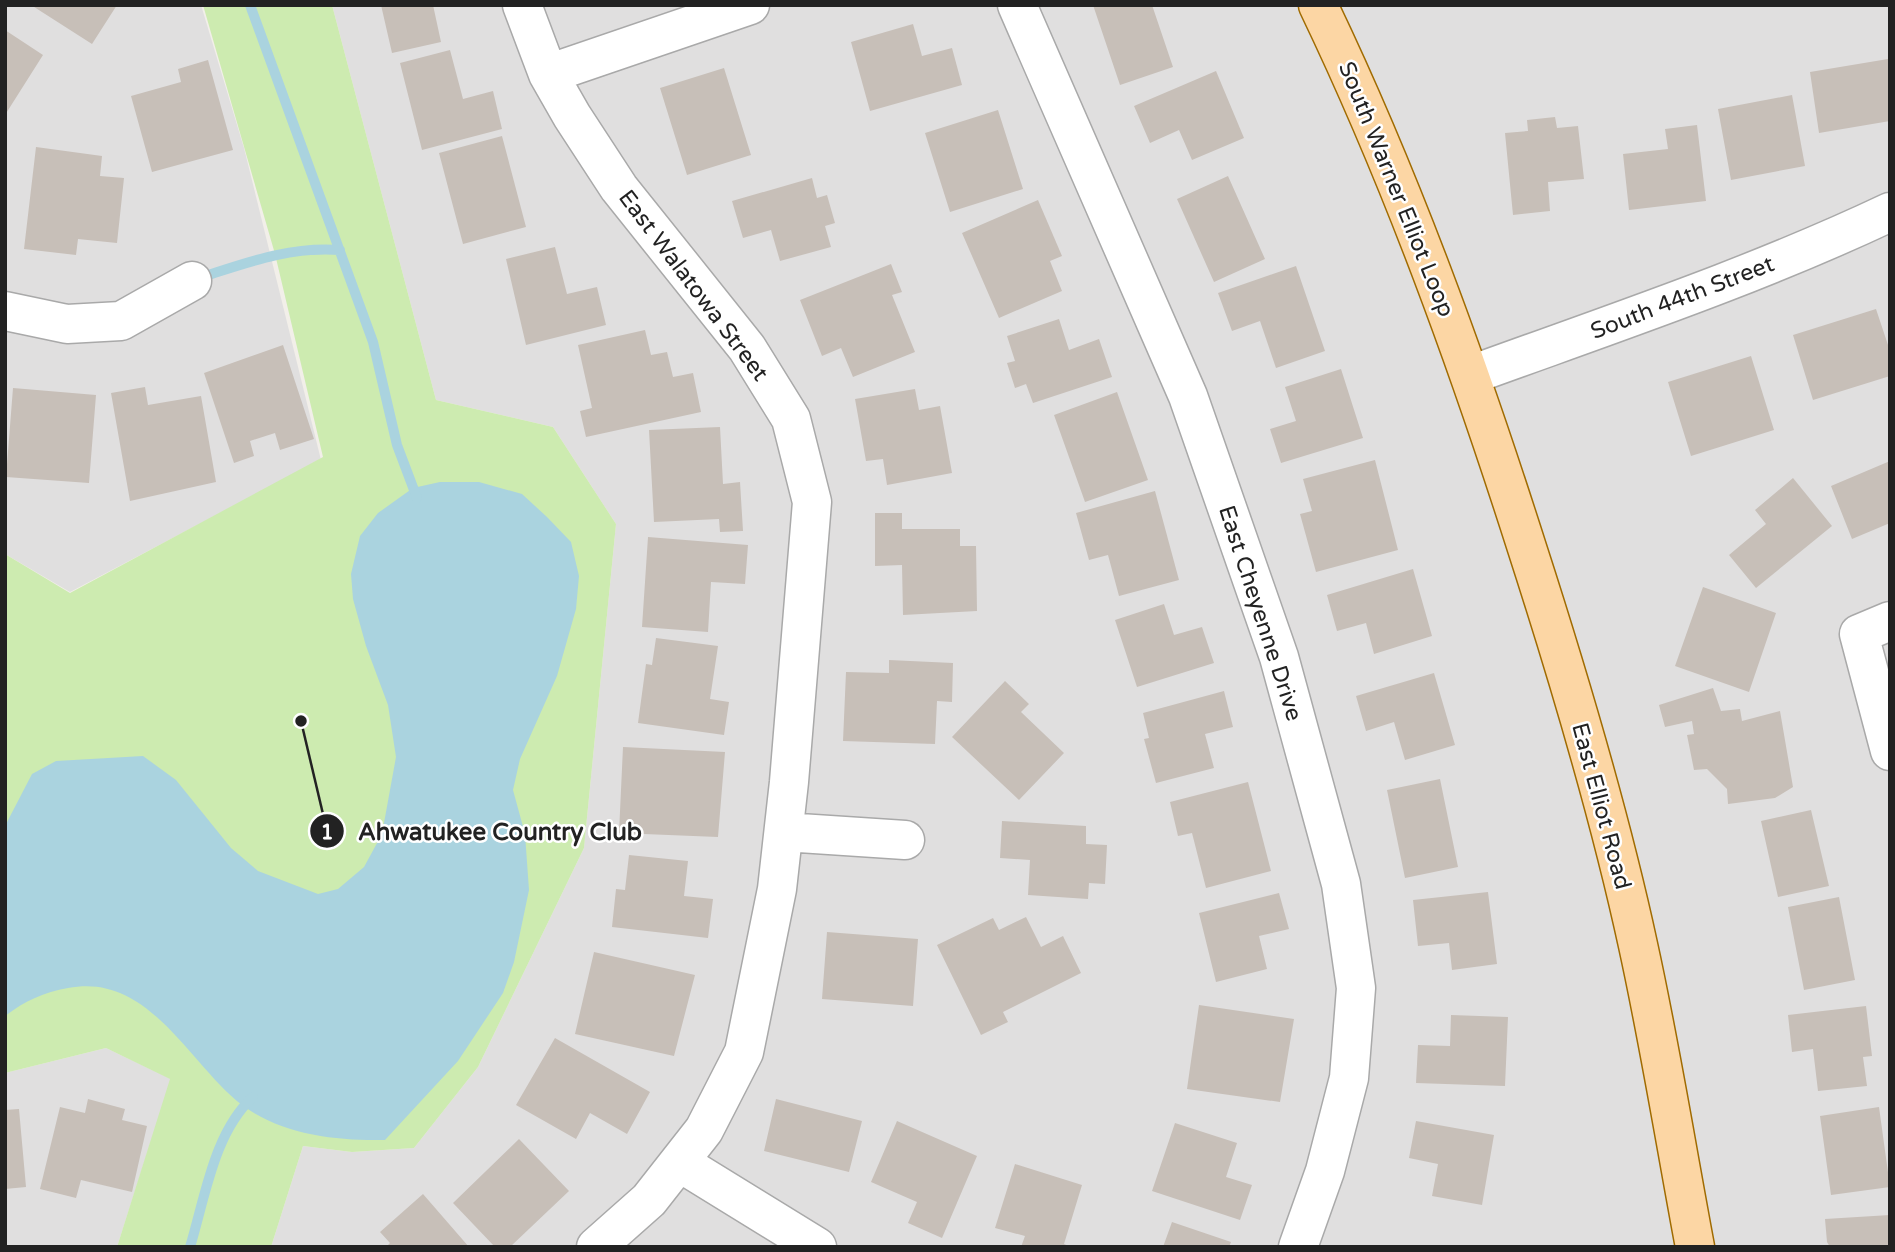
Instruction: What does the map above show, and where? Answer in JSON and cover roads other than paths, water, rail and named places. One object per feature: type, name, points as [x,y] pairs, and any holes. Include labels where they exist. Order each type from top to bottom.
[{"type":"main road","name":"South Warner Elliot Loop","points":[[1318,5],[1361,95],[1471,376]]},
{"type":"main road","name":"East Elliot Road","points":[[1471,376],[1565,667],[1638,944],[1695,1247]]},
{"type":"street","name":"East Walatowa Street","points":[[522,5],[548,74],[572,116],[619,188],[747,348],[791,419],[812,502],[777,889],[744,1052],[704,1130],[649,1200],[596,1247]]},
{"type":"street","points":[[548,74],[750,5]]},
{"type":"street","name":"East Cheyenne Drive","points":[[1017,5],[1188,396],[1279,657],[1342,884],[1356,988],[1349,1078],[1325,1171],[1298,1247]]},
{"type":"street","name":"South 44th Street","points":[[1471,376],[1695,293],[1890,212]]},
{"type":"street","points":[[5,311],[66,324],[121,321],[192,281]]},
{"type":"street","points":[[1875,627],[1890,751]]},
{"type":"street","points":[[784,832],[905,840]]},
{"type":"street","points":[[679,1162],[817,1247]]},
{"type":"water","points":[[440,482],[479,482],[522,494],[571,542],[579,576],[576,609],[557,676],[520,759],[513,790],[525,834],[529,890],[514,962],[503,993],[458,1061],[385,1140],[348,1139],[292,1130],[242,1105],[165,1025],[144,1007],[122,994],[97,987],[68,988],[35,998],[5,1016],[5,826],[32,774],[56,761],[143,756],[176,780],[231,848],[258,871],[318,894],[338,889],[364,867],[382,834],[396,757],[388,705],[366,646],[353,599],[351,574],[360,536],[378,513],[413,488]]},
{"type":"waterway","points":[[250,5],[373,342],[397,445],[417,498]]},
{"type":"waterway","points":[[199,278],[286,253],[340,250]]},
{"type":"waterway","points":[[190,1247],[220,1147],[240,1111],[253,1097]]},
{"type":"place","name":"Ahwatukee Country Club","points":[[301,721]]}]
